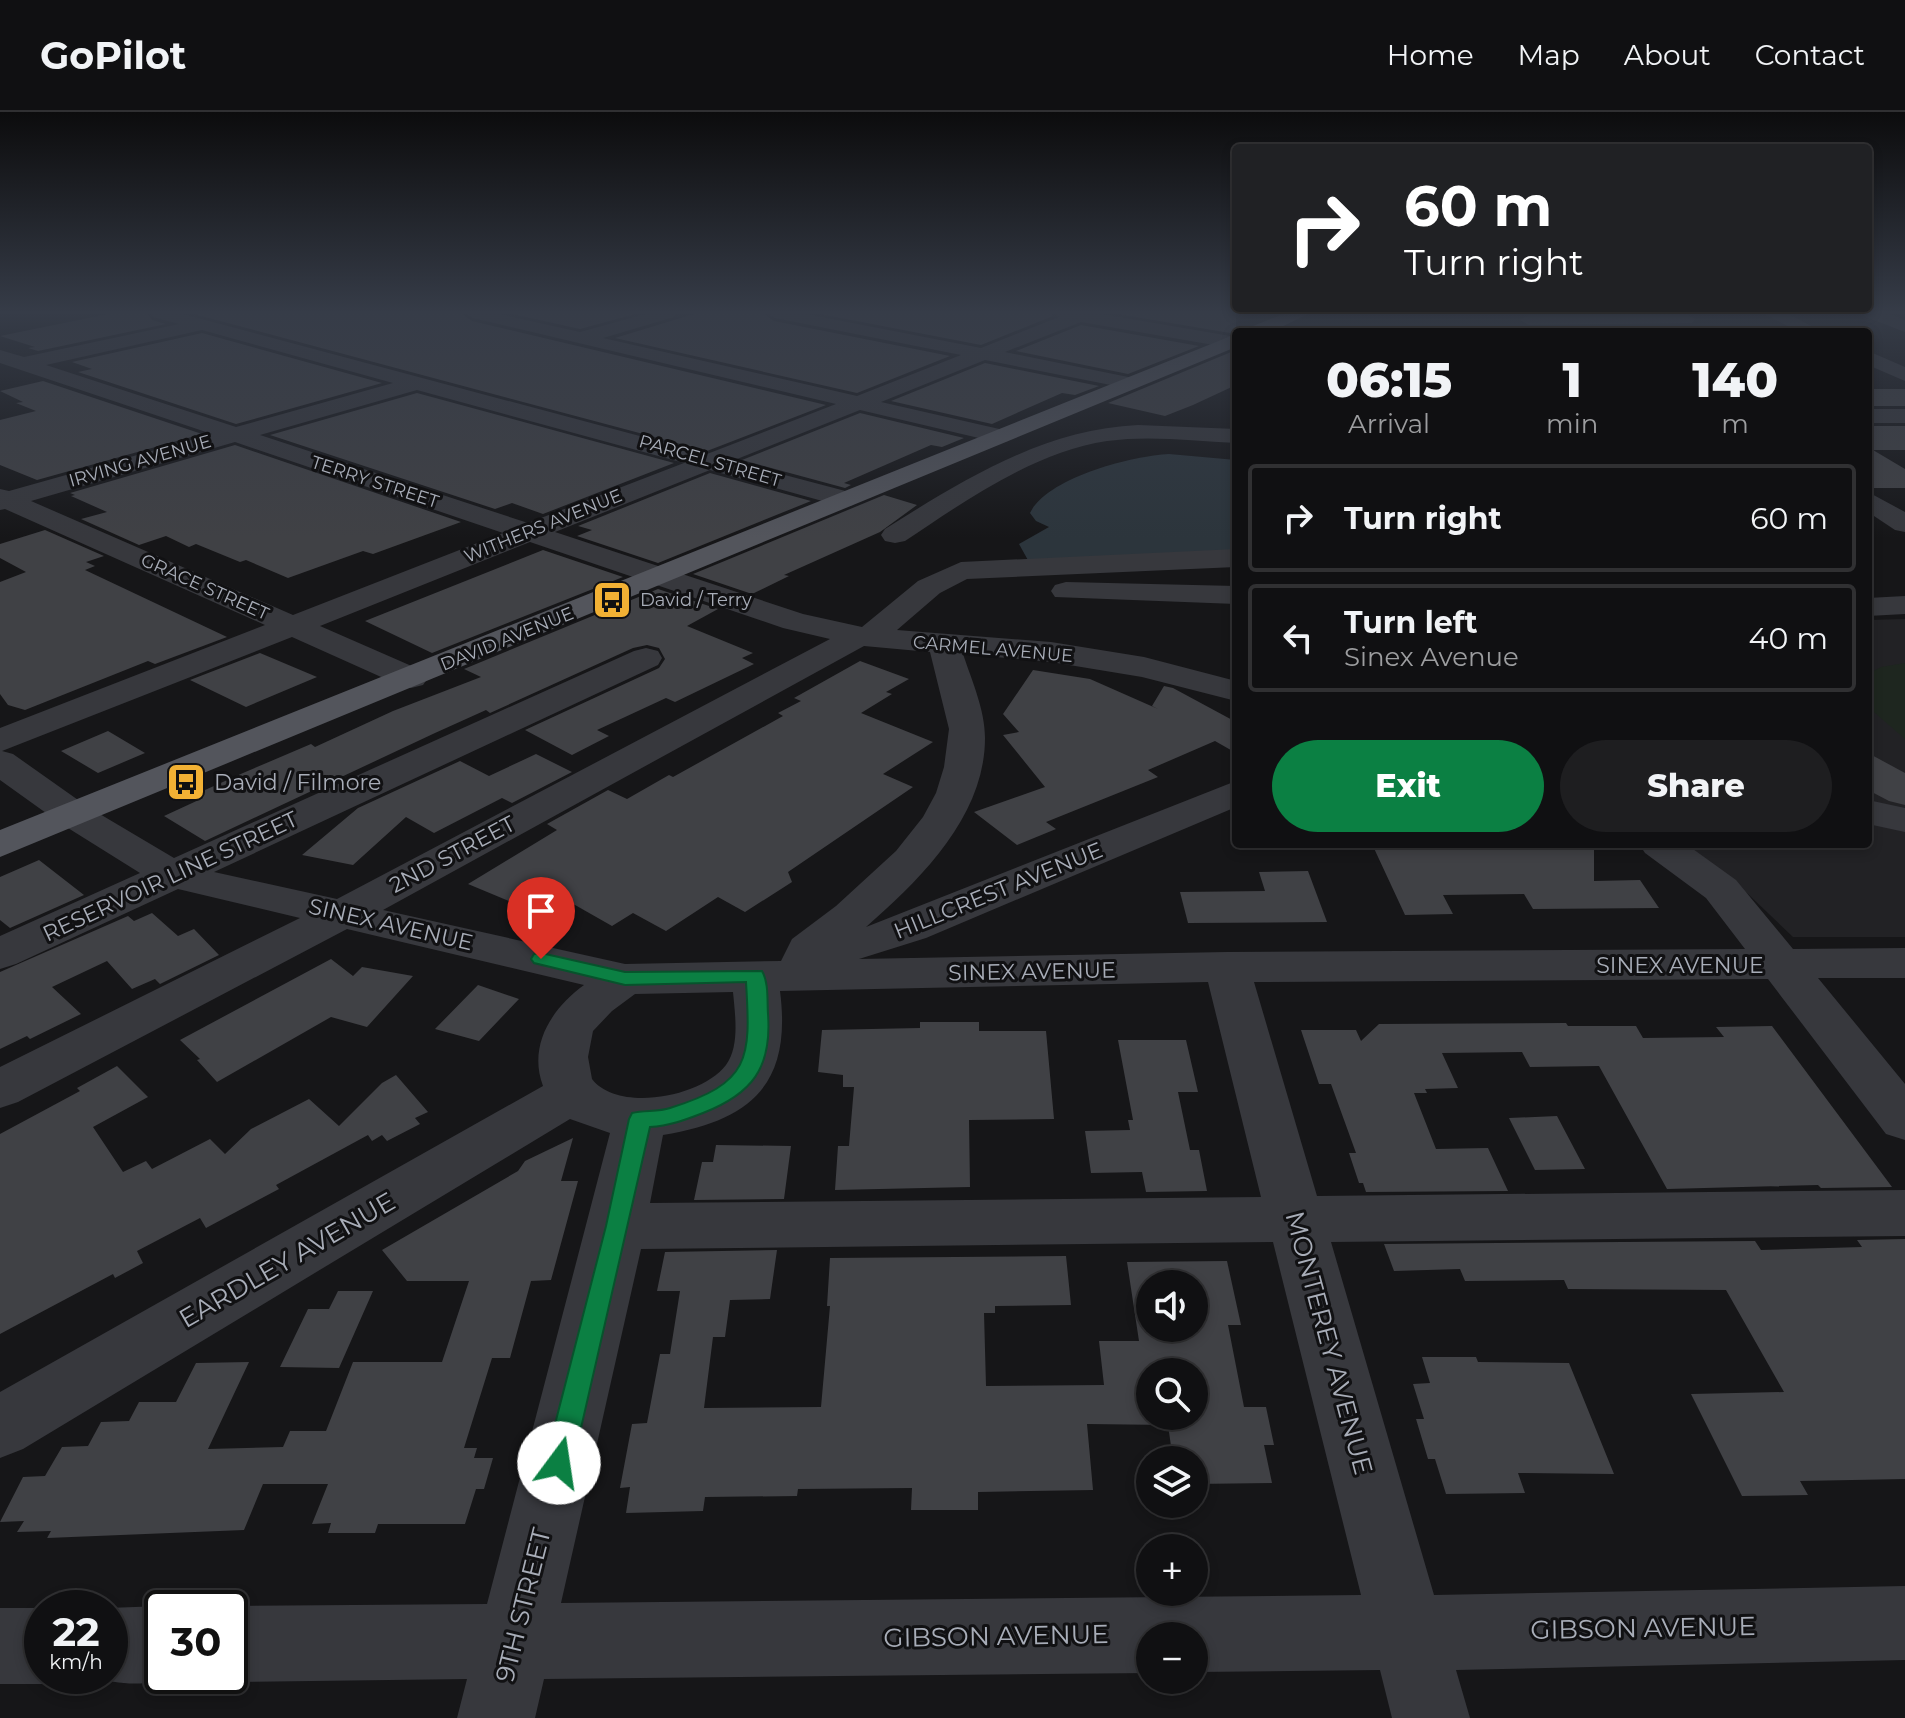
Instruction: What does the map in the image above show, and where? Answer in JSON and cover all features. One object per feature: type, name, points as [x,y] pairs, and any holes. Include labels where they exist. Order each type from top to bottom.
[{"type":"main road","name":"DAVID AVENUE","points":[[0,845],[1119,388]]},
{"type":"street","name":"TERRY STREET","points":[[86,388],[529,531],[750,608]]},
{"type":"street","name":"IRVING AVENUE","points":[[2,499],[398,388]]},
{"type":"street","name":"PARCEL STREET","points":[[441,388],[844,499]]},
{"type":"street","points":[[804,388],[1000,436]]},
{"type":"street","name":"WITHERS AVENUE","points":[[0,741],[893,388]]},
{"type":"street","points":[[1874,416],[1905,416]]},
{"type":"street","points":[[1874,416],[1905,431]]},
{"type":"street","points":[[895,535],[1010,470],[1086,437],[1135,432],[1232,436]]},
{"type":"street","name":"GRACE STREET","points":[[2,499],[411,678]]},
{"type":"street","points":[[1872,503],[1905,524]]},
{"type":"street","points":[[927,581],[961,571],[1232,558]]},
{"type":"street","points":[[927,581],[1071,591],[1232,595]]},
{"type":"street","name":"2ND STREET","points":[[0,1089],[344,913],[864,637],[927,581]]},
{"type":"street","points":[[1872,607],[1905,605]]},
{"type":"street","name":"CARMEL AVENUE","points":[[750,608],[864,637],[1051,652],[1144,667],[1232,690]]},
{"type":"street","points":[[625,979],[600,995],[580,1013],[568,1030],[563,1076],[573,1093],[615,1116],[668,1118],[722,1097],[743,1081],[753,1063],[760,1036],[755,976],[816,945],[874,897],[920,852],[941,822],[955,793],[967,739],[964,716],[944,644]]},
{"type":"street","name":"RESERVOIR LINE STREET","points":[[0,954],[646,658]]},
{"type":"street","name":"SINEX AVENUE","points":[[0,762],[74,815],[172,875],[625,979],[1227,967],[1905,963]]},
{"type":"street","name":"HILLCREST AVENUE","points":[[755,976],[910,928],[1232,795]]},
{"type":"street","points":[[1872,813],[1905,820]]},
{"type":"street","points":[[1665,848],[1721,889],[1905,1120]]},
{"type":"street","name":"MONTEREY AVENUE","points":[[1227,967],[1431,1718]]},
{"type":"street","name":"EARDLEY AVENUE","points":[[0,1427],[573,1093]]},
{"type":"street","name":"9TH STREET","points":[[496,1718],[617,1226],[640,1119]]},
{"type":"street","points":[[617,1226],[1905,1213]]},
{"type":"street","name":"GIBSON AVENUE","points":[[248,1644],[1407,1632],[1905,1623]]},
{"type":"street","points":[[0,1646],[24,1646]]},
{"type":"shaded area","points":[[1169,454],[1232,460],[1232,552],[1029,562],[1019,544],[1049,527],[1036,521],[1030,513],[1040,500],[1054,489],[1092,471]]},
{"type":"shaded area","points":[[1905,619],[1905,937],[1793,937],[1748,894],[1685,848],[1872,848],[1872,620]]},
{"type":"shaded area","points":[[1905,663],[1905,739],[1872,710],[1872,672]]},
{"type":"building","points":[[13,388],[64,388],[202,434],[37,480],[0,465],[0,420],[36,411],[16,403],[23,402],[0,391]]},
{"type":"building","points":[[126,388],[364,388],[236,424]]},
{"type":"building","points":[[471,388],[754,388],[826,405],[707,451]]},
{"type":"building","points":[[835,388],[870,388],[857,393]]},
{"type":"building","points":[[923,388],[1094,388],[1075,395],[1062,393],[992,424],[891,401]]},
{"type":"building","points":[[1144,388],[1230,388],[1165,416],[1108,403]]},
{"type":"building","points":[[1872,389],[1905,389],[1905,406],[1872,406]]},
{"type":"building","points":[[417,393],[674,463],[543,514],[512,503],[495,509],[270,435]]},
{"type":"building","points":[[860,413],[964,438],[942,447],[931,445],[844,483],[851,485],[845,488],[742,460]]},
{"type":"building","points":[[1872,426],[1905,426],[1905,450],[1873,450],[1905,469],[1905,488],[1872,488]]},
{"type":"building","points":[[235,445],[461,522],[373,554],[363,551],[288,578],[246,560],[240,562],[196,544],[189,547],[166,536],[139,545],[81,519],[107,512],[70,493]]},
{"type":"building","points":[[710,473],[811,501],[658,563],[577,536],[592,530],[578,526]]},
{"type":"building","points":[[884,495],[917,505],[880,532],[784,575],[789,576],[752,594],[693,574]]},
{"type":"building","points":[[45,530],[104,556],[86,562],[95,566],[85,570],[227,637],[155,664],[148,661],[25,710],[8,705],[0,694],[0,582],[26,572],[0,558],[0,544]]},
{"type":"building","points":[[543,550],[623,577],[432,653],[365,621]]},
{"type":"building","points":[[658,589],[718,609],[687,626],[753,653],[742,658],[754,664],[675,702],[666,698],[597,730],[609,736],[572,755],[525,730],[659,668],[665,659],[659,648],[647,645],[633,648],[490,713],[486,710],[205,841],[164,816],[203,798],[196,794],[243,773],[311,744],[315,747],[393,711],[481,677],[464,669]]},
{"type":"building","points":[[260,653],[317,677],[246,707],[190,680]]},
{"type":"building","points":[[860,661],[909,679],[886,692],[892,694],[861,713],[933,742],[883,774],[913,787],[788,872],[792,882],[745,912],[718,897],[666,931],[633,913],[612,926],[561,897],[544,910],[521,900],[516,904],[468,884],[557,830],[547,824],[608,790],[627,799],[669,775],[673,777],[783,716],[778,713],[801,701],[794,698]]},
{"type":"building","points":[[1033,670],[1090,679],[1158,709],[1152,706],[1164,686],[1232,720],[1232,751],[1215,741],[1148,770],[1158,777],[1046,822],[1056,829],[1017,845],[974,812],[1045,787],[1003,735],[1019,732],[1003,714]]},
{"type":"building","points":[[108,731],[145,753],[98,773],[61,751]]},
{"type":"building","points":[[536,754],[572,772],[512,803],[502,798],[434,833],[406,817],[353,865],[302,855],[358,808],[460,761],[489,776]]},
{"type":"building","points":[[1872,755],[1905,773],[1905,805],[1872,792]]},
{"type":"building","points":[[1374,848],[1594,848],[1594,881],[1640,880],[1659,908],[1533,909],[1524,894],[1443,895],[1453,914],[1405,915]]},
{"type":"building","points":[[39,860],[84,895],[10,928],[0,920],[0,877]]},
{"type":"building","points":[[1308,871],[1327,922],[1188,923],[1180,892],[1265,891],[1259,872]]},
{"type":"building","points":[[152,913],[178,936],[194,929],[219,955],[160,984],[155,979],[132,989],[107,961],[52,987],[81,1014],[30,1039],[27,1036],[0,1049],[0,972],[128,916],[134,921]]},
{"type":"building","points":[[331,959],[353,976],[362,967],[413,976],[367,1027],[331,1017],[217,1082],[197,1060],[200,1059],[180,1040]]},
{"type":"building","points":[[478,985],[519,999],[479,1041],[435,1029]]},
{"type":"building","points":[[920,1022],[979,1022],[979,1031],[1046,1031],[1054,1119],[969,1120],[970,1187],[835,1190],[838,1146],[849,1146],[854,1087],[843,1087],[843,1075],[818,1072],[822,1030],[920,1028]]},
{"type":"building","points":[[1566,1023],[1568,1026],[1636,1026],[1643,1038],[1724,1037],[1716,1027],[1772,1026],[1892,1187],[1821,1188],[1818,1185],[1667,1189],[1599,1066],[1530,1067],[1522,1052],[1442,1053],[1458,1088],[1425,1089],[1427,1093],[1414,1093],[1436,1149],[1488,1148],[1508,1191],[1366,1192],[1363,1183],[1359,1183],[1349,1153],[1356,1153],[1331,1084],[1319,1084],[1301,1030],[1356,1030],[1361,1041],[1379,1024]]},
{"type":"building","points":[[1118,1040],[1186,1040],[1198,1092],[1178,1092],[1190,1150],[1199,1150],[1207,1191],[1146,1192],[1142,1172],[1091,1173],[1085,1131],[1130,1130],[1128,1120],[1133,1120]]},
{"type":"building","points":[[117,1066],[148,1097],[93,1127],[123,1172],[146,1161],[152,1169],[210,1139],[225,1154],[251,1129],[309,1099],[339,1126],[382,1083],[396,1075],[428,1112],[415,1118],[420,1124],[387,1141],[382,1135],[372,1141],[368,1135],[276,1185],[279,1189],[206,1228],[200,1218],[137,1251],[143,1263],[115,1278],[113,1274],[0,1334],[0,1134],[80,1091],[77,1088]]},
{"type":"building","points":[[1557,1116],[1585,1169],[1535,1170],[1509,1118]]},
{"type":"building","points":[[573,1138],[561,1181],[578,1181],[551,1280],[531,1281],[510,1358],[492,1358],[464,1448],[477,1448],[474,1458],[493,1458],[484,1489],[476,1489],[465,1524],[378,1524],[375,1533],[328,1533],[331,1523],[312,1524],[328,1484],[263,1484],[244,1530],[47,1538],[51,1531],[17,1532],[24,1521],[0,1522],[23,1477],[45,1476],[62,1447],[88,1446],[101,1422],[129,1421],[139,1402],[176,1402],[196,1363],[249,1362],[208,1449],[283,1447],[290,1431],[326,1431],[353,1362],[442,1362],[469,1281],[407,1281],[382,1250],[518,1171],[525,1161]]},
{"type":"building","points":[[716,1145],[791,1146],[784,1199],[694,1200],[702,1162],[713,1162]]},
{"type":"building","points":[[1905,1239],[1905,1479],[1800,1481],[1808,1495],[1742,1496],[1691,1394],[1784,1392],[1726,1290],[1568,1289],[1564,1280],[1465,1281],[1460,1269],[1394,1271],[1384,1244],[1755,1241],[1761,1250],[1862,1247],[1857,1240]]},
{"type":"building","points":[[777,1250],[770,1299],[730,1300],[725,1337],[713,1337],[704,1408],[821,1407],[830,1306],[827,1306],[830,1258],[1066,1256],[1071,1305],[995,1306],[995,1313],[984,1313],[986,1386],[1104,1385],[1099,1341],[1208,1342],[1208,1270],[1136,1270],[1136,1321],[1127,1262],[1227,1261],[1241,1325],[1228,1325],[1244,1407],[1266,1407],[1274,1445],[1264,1445],[1272,1483],[1208,1484],[1208,1446],[1171,1446],[1169,1430],[1208,1430],[1208,1358],[1136,1358],[1136,1425],[1087,1424],[1093,1490],[978,1492],[978,1510],[911,1510],[912,1488],[798,1489],[797,1496],[705,1497],[703,1511],[626,1513],[630,1487],[620,1488],[632,1424],[647,1423],[660,1354],[670,1354],[680,1291],[657,1291],[665,1252]]},
{"type":"building","points":[[338,1291],[373,1291],[339,1368],[280,1367],[308,1309],[329,1309]]},
{"type":"building","points":[[1422,1357],[1476,1357],[1478,1362],[1569,1363],[1614,1474],[1518,1473],[1525,1493],[1446,1494],[1435,1459],[1428,1459],[1416,1419],[1424,1419],[1413,1384],[1430,1383]]},
{"type":"place","name":"David / Terry","points":[[612,600]]},
{"type":"place","name":"David / Filmore","points":[[186,782]]},
{"type":"route","points":[[541,959],[625,979],[755,976],[760,1036],[753,1063],[743,1081],[722,1097],[668,1118],[640,1119],[559,1463]]}]
